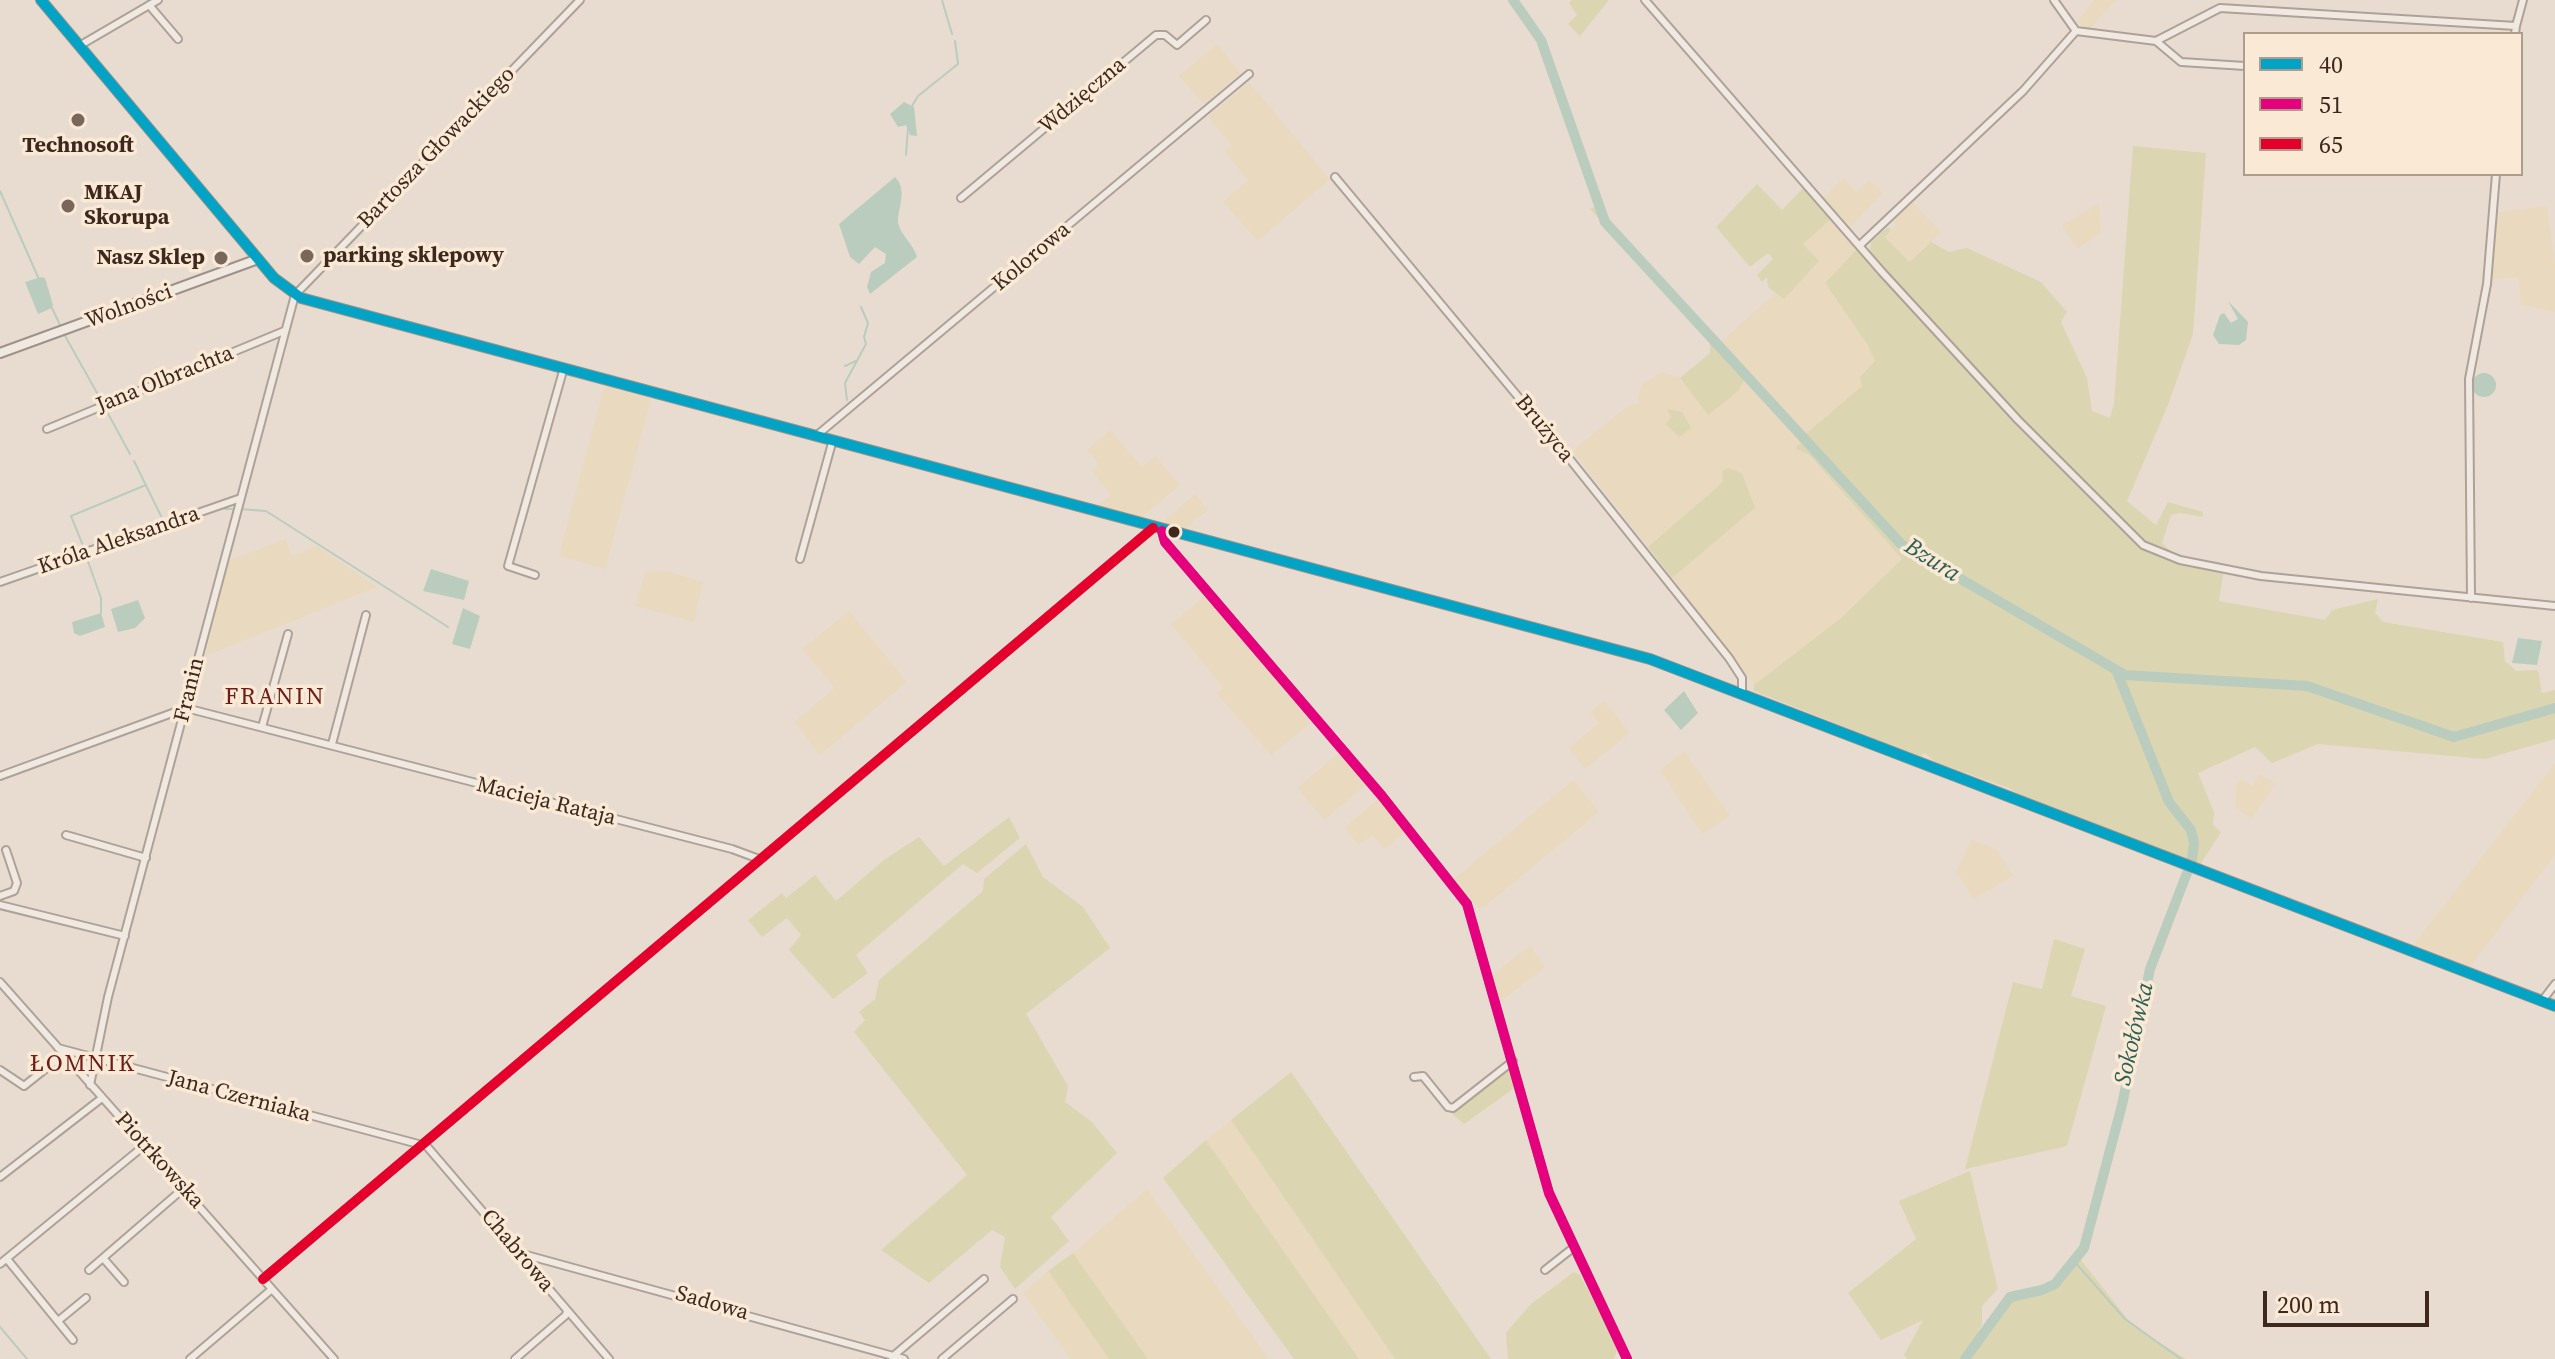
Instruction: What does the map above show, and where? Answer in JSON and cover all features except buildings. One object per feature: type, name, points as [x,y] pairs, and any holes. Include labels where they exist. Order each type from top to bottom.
[{"type":"main road","points":[[41,0],[258,259],[295,295],[563,371],[1650,659],[1744,690],[2555,1006]]},
{"type":"main road","name":"Wolności","points":[[0,353],[258,259]]},
{"type":"street","points":[[79,46],[158,0]]},
{"type":"street","name":"Bartosza Głowackiego","points":[[295,295],[580,0]]},
{"type":"street","points":[[1645,0],[2018,420],[2143,545],[2180,560],[2231,571],[2555,606]]},
{"type":"street","points":[[2054,0],[2076,31],[2156,41],[2181,62],[2243,66]]},
{"type":"street","points":[[2156,41],[2217,8],[2516,30],[2523,0]]},
{"type":"street","points":[[149,5],[178,39]]},
{"type":"street","name":"Wdzięczna","points":[[961,198],[1156,35],[1165,35],[1177,45],[1206,20]]},
{"type":"street","points":[[1860,245],[2023,91],[2076,31]]},
{"type":"street","name":"Kolorowa","points":[[814,438],[1249,74]]},
{"type":"street","points":[[2471,598],[2469,379],[2487,284],[2496,176]]},
{"type":"street","name":"Brużyca","points":[[1335,177],[1729,658],[1744,690]]},
{"type":"street","name":"Franin","points":[[90,1085],[94,1058],[238,499],[295,295]]},
{"type":"street","name":"Jana Olbrachta","points":[[47,429],[284,331]]},
{"type":"street","points":[[535,575],[508,566],[563,371]]},
{"type":"street","points":[[800,559],[832,443]]},
{"type":"street","name":"Króla Aleksandra","points":[[0,582],[238,499]]},
{"type":"street","points":[[263,1279],[759,859],[1158,529],[1165,542],[1382,796],[1467,904],[1549,1193],[1627,1359]]},
{"type":"street","points":[[332,744],[366,615]]},
{"type":"street","points":[[262,727],[288,634]]},
{"type":"street","points":[[0,776],[186,708]]},
{"type":"street","name":"Macieja Rataja","points":[[186,708],[732,849],[759,859]]},
{"type":"street","points":[[66,835],[146,858]]},
{"type":"street","points":[[0,896],[17,888],[6,850]]},
{"type":"street","points":[[0,905],[125,936]]},
{"type":"street","name":"Piotrkowska","points":[[0,982],[334,1359]]},
{"type":"street","points":[[2542,1001],[2555,984]]},
{"type":"street","name":"Jana Czerniaka","points":[[58,1048],[423,1144]]},
{"type":"street","points":[[0,1070],[24,1086],[63,1055]]},
{"type":"street","points":[[1414,1077],[1423,1076],[1448,1107],[1453,1108],[1513,1061]]},
{"type":"street","points":[[0,1177],[102,1098]]},
{"type":"street","name":"Chabrowa","points":[[423,1144],[609,1359]]},
{"type":"street","points":[[0,1264],[145,1145]]},
{"type":"street","points":[[89,1270],[184,1188]]},
{"type":"street","points":[[1545,1270],[1573,1248]]},
{"type":"street","name":"Sadowa","points":[[519,1253],[891,1358],[904,1359]]},
{"type":"street","points":[[103,1258],[124,1282]]},
{"type":"street","points":[[7,1259],[73,1340]]},
{"type":"street","points":[[891,1358],[984,1279]]},
{"type":"street","points":[[190,1359],[272,1289]]},
{"type":"street","points":[[58,1321],[86,1298]]},
{"type":"street","points":[[942,1359],[1013,1299]]},
{"type":"street","points":[[515,1359],[567,1311]]},
{"type":"shaded area","points":[[1572,0],[1609,0],[1580,36],[1568,24],[1577,15],[1569,3]]},
{"type":"shaded area","points":[[2094,0],[2116,0],[2088,31],[2077,22]]},
{"type":"shaded area","points":[[1217,44],[1241,73],[1204,104],[1179,76]]},
{"type":"shaded area","points":[[1249,82],[1330,179],[1258,241],[1223,202],[1248,180],[1225,152],[1232,145],[1208,117]]},
{"type":"shaded area","points":[[904,102],[914,107],[917,136],[910,135],[906,125],[898,127],[890,114]]},
{"type":"shaded area","points":[[2133,146],[2206,153],[2193,334],[2168,405],[2127,501],[2156,525],[2168,502],[2203,512],[2202,517],[2181,513],[2171,515],[2162,543],[2181,560],[2224,569],[2219,601],[2325,620],[2332,610],[2378,599],[2375,613],[2383,622],[2503,642],[2505,661],[2516,671],[2538,670],[2542,693],[2555,690],[2555,739],[2485,759],[2318,744],[2272,763],[2255,747],[2198,773],[2214,812],[2213,825],[2221,832],[2200,865],[2009,788],[1935,762],[1925,753],[1921,756],[1901,749],[1754,691],[1754,685],[1841,618],[1902,559],[1809,455],[1795,448],[1804,441],[1802,437],[1862,386],[1860,377],[1875,361],[1867,344],[1825,283],[1859,247],[1866,255],[1870,252],[1871,242],[1888,227],[1891,230],[1885,237],[1910,262],[1931,242],[1949,252],[1967,248],[2041,282],[2067,312],[2061,322],[2087,378],[2092,411],[2110,418],[2114,403]]},
{"type":"shaded area","points":[[895,177],[902,193],[899,226],[917,257],[870,294],[867,287],[871,272],[885,263],[886,254],[875,247],[859,264],[850,257],[839,224]]},
{"type":"shaded area","points":[[1843,178],[1857,192],[1870,180],[1883,193],[1849,228],[1823,198]]},
{"type":"shaded area","points":[[1757,184],[1782,210],[1806,185],[1833,217],[1803,244],[1819,261],[1784,299],[1768,287],[1767,277],[1762,282],[1757,275],[1773,259],[1768,253],[1750,267],[1716,227]]},
{"type":"shaded area","points":[[1912,202],[1941,232],[1911,262],[1885,236],[1896,225],[1893,221]]},
{"type":"shaded area","points":[[2099,203],[2101,233],[2077,249],[2062,225]]},
{"type":"shaded area","points":[[1598,205],[1612,231],[1746,377],[1738,391],[1708,415],[1680,378],[1710,353],[1710,342],[1590,209]]},
{"type":"shaded area","points":[[2547,206],[2555,263],[2555,312],[2521,304],[2518,277],[2490,280],[2498,212]]},
{"type":"shaded area","points":[[1833,217],[1859,247],[1825,283],[1867,344],[1875,361],[1860,377],[1862,386],[1802,437],[1802,450],[1902,559],[1841,618],[1754,685],[1672,578],[1755,508],[1745,478],[1723,481],[1648,547],[1572,451],[1629,405],[1640,403],[1637,398],[1642,385],[1662,372],[1680,378],[1708,415],[1746,377],[1717,345],[1777,292],[1784,299],[1818,262],[1803,244]]},
{"type":"shaded area","points":[[45,278],[53,305],[38,314],[25,282]]},
{"type":"shaded area","points":[[2228,301],[2248,322],[2246,340],[2239,345],[2219,344],[2213,335],[2220,315],[2224,313],[2231,323],[2238,319]]},
{"type":"shaded area","points":[[2484,373],[2492,377],[2496,385],[2492,393],[2484,397],[2476,393],[2472,385],[2476,377]]},
{"type":"shaded area","points":[[604,386],[651,399],[605,569],[559,556]]},
{"type":"shaded area","points":[[1667,409],[1682,412],[1691,428],[1679,437],[1666,424],[1671,417]]},
{"type":"shaded area","points":[[1110,430],[1142,467],[1155,456],[1180,485],[1140,519],[1098,506],[1111,495],[1092,471],[1099,464],[1087,450]]},
{"type":"shaded area","points":[[1728,468],[1742,473],[1755,508],[1672,578],[1648,547],[1717,487],[1723,481],[1722,471]]},
{"type":"shaded area","points":[[1195,494],[1208,510],[1183,530],[1164,525],[1165,520]]},
{"type":"shaded area","points":[[285,539],[292,556],[317,546],[377,587],[205,656],[228,561]]},
{"type":"shaded area","points":[[431,569],[469,581],[464,600],[423,591]]},
{"type":"shaded area","points":[[666,571],[703,582],[694,622],[636,606],[645,572]]},
{"type":"shaded area","points":[[1206,595],[1313,721],[1271,755],[1216,693],[1223,687],[1171,624]]},
{"type":"shaded area","points":[[138,600],[145,618],[135,628],[118,632],[111,609]]},
{"type":"shaded area","points":[[463,608],[480,616],[470,649],[452,644]]},
{"type":"shaded area","points":[[849,611],[907,682],[820,755],[794,722],[835,688],[802,649]]},
{"type":"shaded area","points":[[101,613],[105,627],[80,636],[74,633],[72,622]]},
{"type":"shaded area","points":[[2518,638],[2542,641],[2537,665],[2512,663]]},
{"type":"shaded area","points":[[1684,691],[1698,713],[1681,730],[1664,710]]},
{"type":"shaded area","points":[[1604,701],[1630,733],[1585,769],[1569,748],[1599,723],[1590,712]]},
{"type":"shaded area","points":[[1684,751],[1730,816],[1702,834],[1660,770]]},
{"type":"shaded area","points":[[1339,753],[1366,785],[1324,820],[1297,788]]},
{"type":"shaded area","points":[[2555,763],[2555,855],[2470,967],[2414,944]]},
{"type":"shaded area","points":[[2260,774],[2276,784],[2251,819],[2235,807],[2236,785],[2241,779],[2252,786]]},
{"type":"shaded area","points":[[1573,780],[1599,812],[1483,908],[1478,908],[1454,879]]},
{"type":"shaded area","points":[[1378,799],[1405,832],[1384,850],[1372,835],[1359,845],[1344,828]]},
{"type":"shaded area","points":[[1009,817],[1020,838],[977,873],[963,864],[856,955],[868,973],[833,999],[789,950],[801,935],[787,918],[762,937],[748,920],[782,893],[786,898],[815,875],[836,901],[884,860],[919,837],[944,866]]},
{"type":"shaded area","points":[[1972,839],[1997,850],[2013,876],[1974,899],[1956,872]]},
{"type":"shaded area","points":[[1026,844],[1043,877],[1083,907],[1110,948],[1026,1014],[1068,1086],[1065,1102],[1092,1122],[1117,1153],[1051,1217],[1069,1241],[1015,1289],[1000,1267],[1005,1237],[992,1230],[929,1283],[881,1250],[967,1175],[854,1032],[865,1020],[859,1012],[875,999],[879,980],[983,891],[984,879]]},
{"type":"shaded area","points":[[2054,939],[2085,949],[2071,996],[2106,1006],[2067,1146],[1965,1169],[2013,982],[2042,989]]},
{"type":"shaded area","points":[[1530,946],[1545,967],[1500,1002],[1492,975]]},
{"type":"shaded area","points":[[1510,1067],[1517,1086],[1464,1124],[1452,1114]]},
{"type":"shaded area","points":[[1291,1072],[1491,1359],[1395,1359],[1231,1120]]},
{"type":"shaded area","points":[[1231,1120],[1395,1359],[1359,1359],[1206,1140]]},
{"type":"shaded area","points":[[1206,1140],[1359,1359],[1294,1359],[1163,1178]]},
{"type":"shaded area","points":[[1970,1171],[1998,1289],[1982,1306],[1982,1325],[1977,1332],[2022,1290],[2047,1286],[2072,1260],[2081,1260],[2133,1326],[2186,1359],[1907,1359],[1904,1355],[1923,1320],[1881,1340],[1848,1293],[1916,1239],[1899,1201]]},
{"type":"shaded area","points":[[1147,1189],[1269,1359],[1148,1359],[1073,1253]]},
{"type":"shaded area","points":[[1073,1253],[1148,1359],[1109,1359],[1048,1271]]},
{"type":"shaded area","points":[[1048,1271],[1109,1359],[1071,1359],[1023,1293]]},
{"type":"shaded area","points":[[1574,1272],[1580,1275],[1618,1347],[1614,1359],[1508,1359],[1506,1333],[1531,1304]]},
{"type":"waterway","points":[[942,0],[952,34]]},
{"type":"waterway","name":"Bzura","points":[[1513,0],[1541,40],[1605,222],[1901,544],[2125,675],[2307,686],[2454,737],[2555,708]]},
{"type":"waterway","points":[[912,106],[918,96],[958,64],[955,41]]},
{"type":"waterway","points":[[906,155],[908,128]]},
{"type":"waterway","points":[[0,191],[38,277]]},
{"type":"waterway","points":[[847,400],[845,383],[866,344],[864,337],[868,323],[861,307]]},
{"type":"waterway","points":[[52,308],[60,325]]},
{"type":"waterway","points":[[64,334],[101,400]]},
{"type":"waterway","points":[[845,366],[856,361]]},
{"type":"waterway","points":[[105,408],[130,454]]},
{"type":"waterway","points":[[134,461],[163,520]]},
{"type":"waterway","points":[[84,548],[71,516],[146,485]]},
{"type":"waterway","points":[[225,509],[232,509]]},
{"type":"waterway","points":[[240,509],[266,511],[448,627]]},
{"type":"waterway","points":[[86,556],[101,598],[101,613]]},
{"type":"waterway","name":"Sokołówka","points":[[1965,1359],[2010,1297],[2055,1284],[2084,1248],[2122,1105],[2150,969],[2192,860],[2194,843],[2191,830],[2169,802],[2117,672]]},
{"type":"waterway","points":[[2074,1261],[2125,1319],[2181,1359]]},
{"type":"waterway","points":[[0,1327],[27,1359]]},
{"type":"transit line","name":"40","points":[[41,0],[274,278],[301,298],[1650,659],[2555,1006]]},
{"type":"transit line","name":"65","points":[[263,1279],[1153,528]]},
{"type":"transit line","name":"51","points":[[1162,531],[1165,542],[1382,796],[1467,904],[1549,1193],[1627,1359]]},
{"type":"place","name":"Technosoft","points":[[78,120]]},
{"type":"place","name":"MKAJ Skorupa","points":[[68,206]]},
{"type":"place","name":"parking sklepowy","points":[[307,256]]},
{"type":"place","name":"Nasz Sklep","points":[[221,258]]},
{"type":"district","name":"FRANIN","points":[[275,698]]},
{"type":"district","name":"ŁOMNIK","points":[[83,1065]]}]
